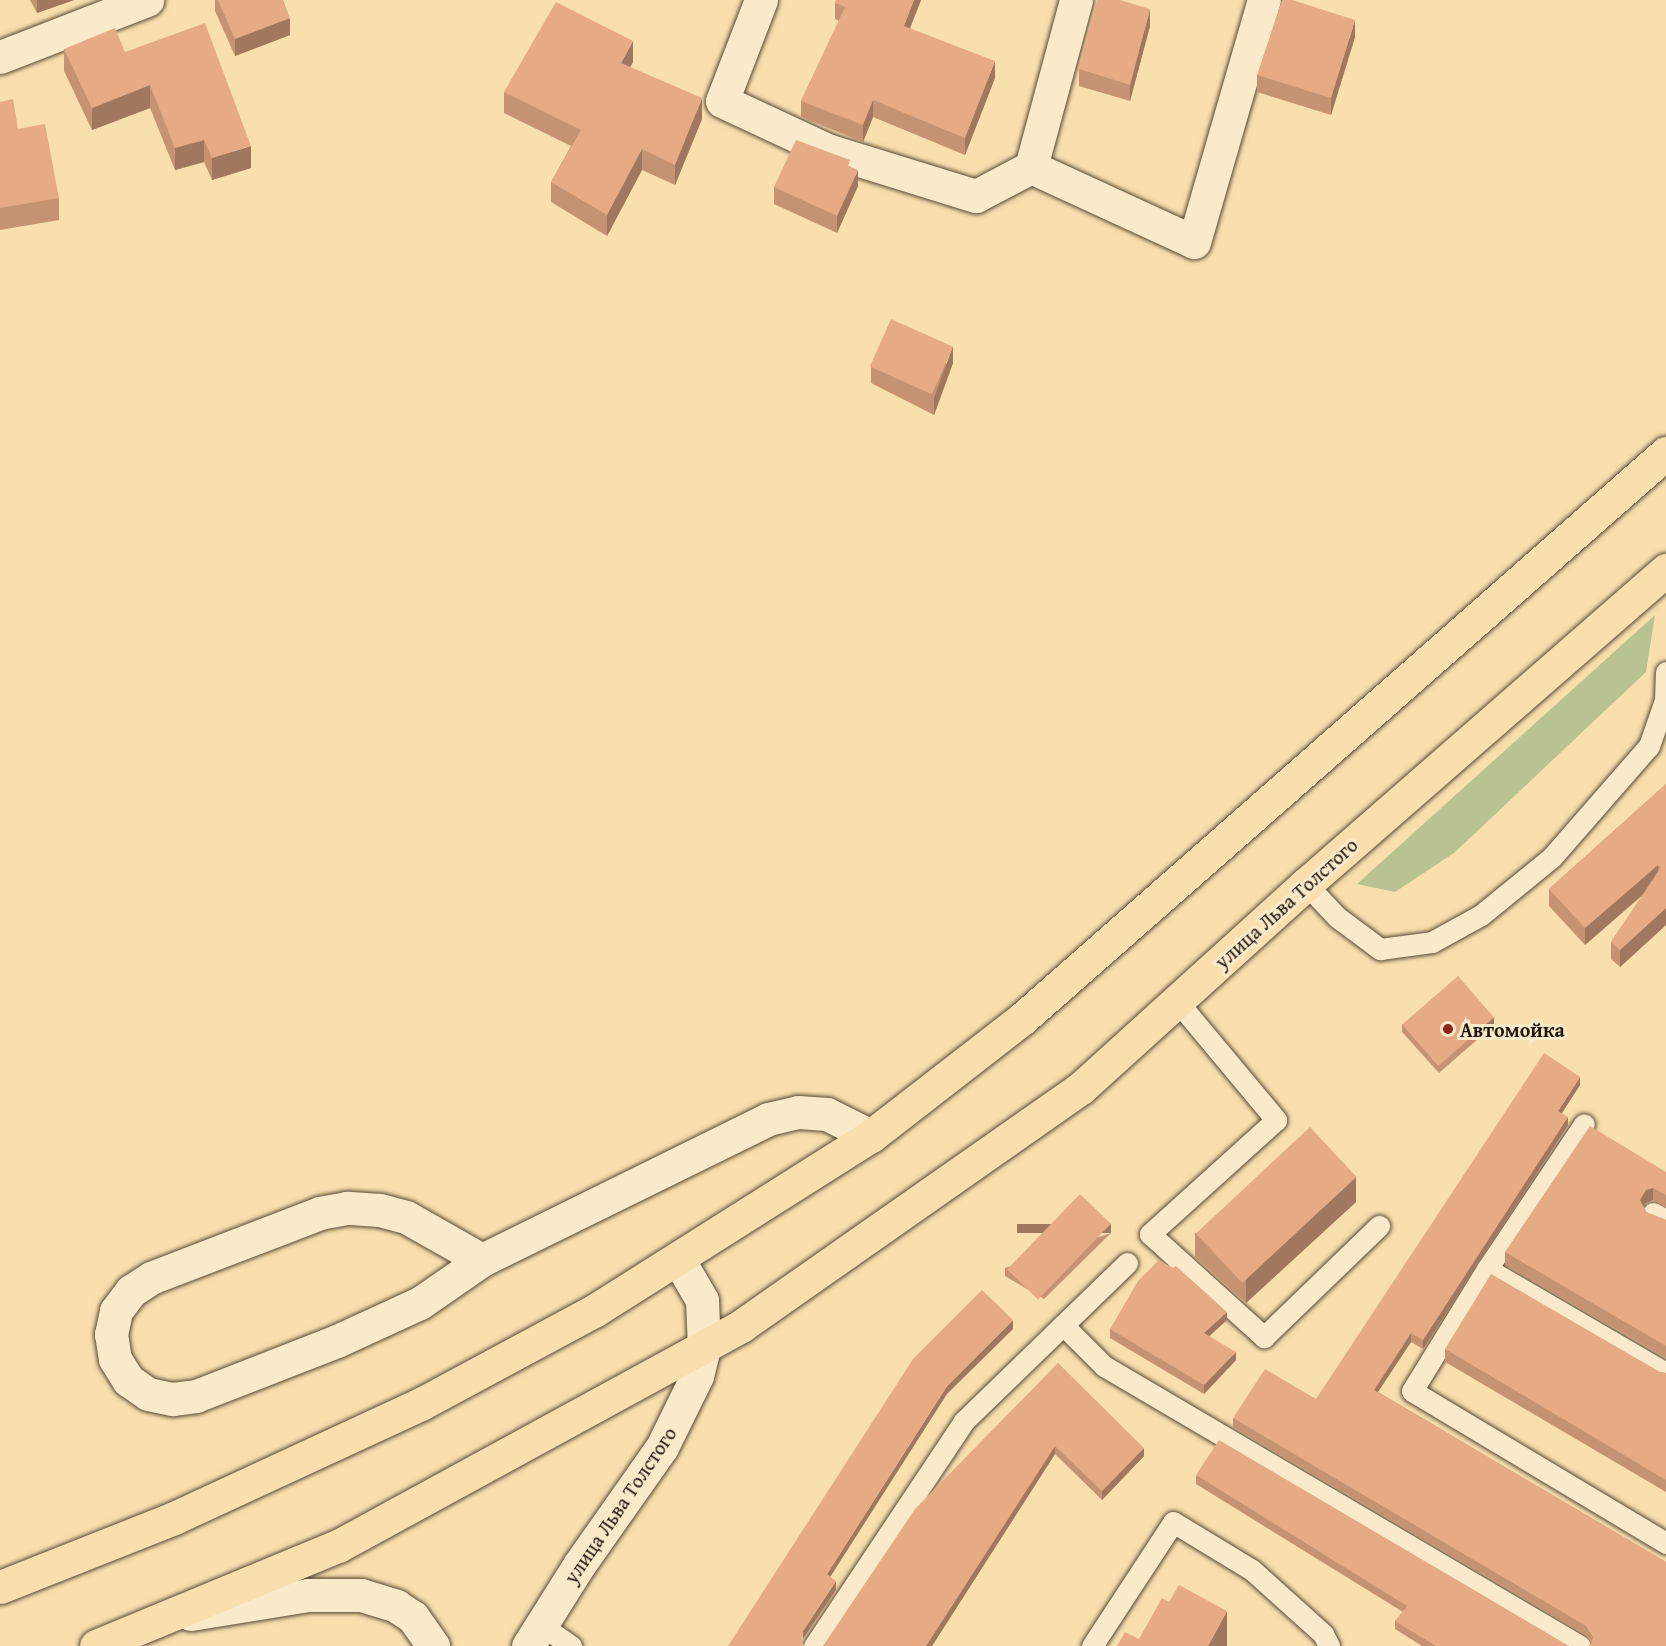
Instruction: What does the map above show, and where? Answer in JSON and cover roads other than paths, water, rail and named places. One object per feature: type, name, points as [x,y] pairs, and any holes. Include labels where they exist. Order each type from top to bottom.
[{"type":"main road","points":[[0,1587],[174,1518],[421,1404],[594,1311],[871,1136],[1023,1018],[1666,453]]},
{"type":"main road","name":"улица Льва Толстого","points":[[96,1646],[338,1546],[704,1348],[892,1220],[1081,1088],[1306,884],[1666,570]]},
{"type":"street","points":[[0,57],[147,0]]},
{"type":"street","points":[[761,0],[722,101],[828,150],[976,196],[1031,167],[1076,0]]},
{"type":"street","points":[[1031,167],[1194,242],[1264,0]]},
{"type":"street","points":[[482,1260],[406,1217],[379,1210],[347,1208],[320,1213],[151,1278],[130,1291],[114,1318],[111,1334],[115,1359],[128,1380],[148,1394],[172,1399],[195,1396],[338,1341],[420,1303],[482,1260],[768,1119],[798,1112],[827,1114],[871,1136]]},
{"type":"street","name":"улица Льва Толстого","points":[[534,1635],[662,1447],[698,1376],[704,1348],[702,1299],[678,1259]]},
{"type":"street","points":[[168,1618],[308,1595],[362,1595],[396,1606],[413,1617],[434,1646]]},
{"type":"lane","points":[[1306,884],[1337,917],[1380,949],[1432,942],[1481,915],[1552,857],[1649,746],[1665,700],[1666,672]]},
{"type":"lane","points":[[1177,1001],[1276,1120],[1150,1234],[1264,1337],[1379,1226]]},
{"type":"lane","points":[[1584,1124],[1487,1269],[1412,1391],[1666,1543]]},
{"type":"lane","points":[[814,1646],[964,1421],[1127,1263]]},
{"type":"lane","points":[[1487,1269],[1666,1373]]},
{"type":"lane","points":[[1063,1325],[1104,1366],[1580,1646]]},
{"type":"lane","points":[[1092,1646],[1173,1522],[1252,1570],[1323,1634],[1329,1646]]},
{"type":"lane","points":[[534,1635],[571,1646]]},
{"type":"place","name":"Автомойка","points":[[1448,1029]]}]
